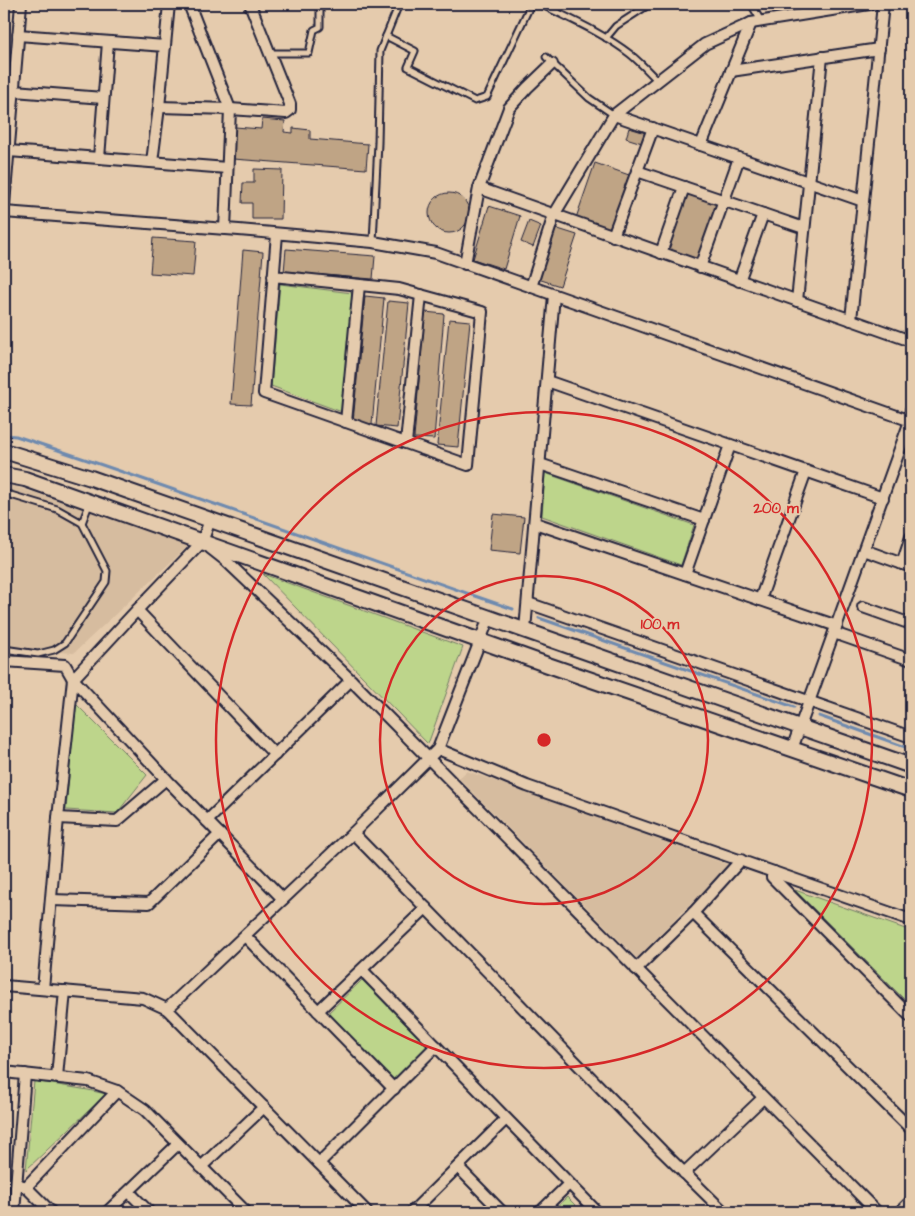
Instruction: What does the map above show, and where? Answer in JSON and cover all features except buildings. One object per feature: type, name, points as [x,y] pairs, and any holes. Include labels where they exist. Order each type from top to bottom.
[{"type":"street","points":[[4,204],[21,4]]},
{"type":"street","points":[[152,162],[169,4]]},
{"type":"street","points":[[189,4],[230,109],[225,229]]},
{"type":"street","points":[[159,107],[286,112],[290,110],[290,104],[250,4]]},
{"type":"street","points":[[531,286],[554,215],[614,115],[705,44],[756,22],[868,4]]},
{"type":"street","points":[[851,320],[883,4]]},
{"type":"street","points":[[701,145],[731,71],[756,22]]},
{"type":"street","points":[[18,35],[165,46]]},
{"type":"street","points":[[98,158],[108,42]]},
{"type":"street","points":[[731,71],[879,49]]},
{"type":"street","points":[[797,301],[822,57]]},
{"type":"street","points":[[465,264],[479,188],[509,108],[549,60]]},
{"type":"street","points":[[14,91],[103,98]]},
{"type":"street","points":[[614,115],[863,201]]},
{"type":"street","points":[[613,236],[653,128]]},
{"type":"street","points":[[9,151],[228,168]]},
{"type":"street","points":[[700,267],[739,158]]},
{"type":"street","points":[[637,171],[804,228]]},
{"type":"street","points":[[661,253],[684,187]]},
{"type":"street","points":[[479,188],[911,341]]},
{"type":"street","points":[[4,212],[373,242],[436,253],[911,418],[792,749]]},
{"type":"street","points":[[739,280],[764,214]]},
{"type":"street","points":[[273,276],[399,289],[482,312],[468,465],[264,393],[273,276],[277,234]]},
{"type":"street","points":[[346,422],[359,285]]},
{"type":"street","points":[[406,443],[421,295]]},
{"type":"street","points":[[525,630],[554,295]]},
{"type":"street","points":[[547,381],[883,498]]},
{"type":"street","points":[[685,574],[730,445]]},
{"type":"street","points":[[4,450],[91,478],[911,766]]},
{"type":"street","points":[[540,464],[704,520]]},
{"type":"street","points":[[760,600],[806,471]]},
{"type":"street","points":[[4,475],[25,479],[480,641],[911,790]]},
{"type":"street","points":[[43,989],[58,818],[73,679],[202,542],[210,520]]},
{"type":"street","points":[[535,523],[760,600],[911,660]]},
{"type":"street","points":[[864,550],[906,566],[911,537]]},
{"type":"street","points":[[202,542],[224,559],[351,680],[877,1212]]},
{"type":"street","points":[[528,603],[911,737]]},
{"type":"street","points":[[863,607],[911,624]]},
{"type":"street","points":[[137,610],[274,755]]},
{"type":"street","points":[[167,1009],[438,749],[488,617]]},
{"type":"street","points":[[4,660],[65,665],[73,679],[166,780],[283,899]]},
{"type":"street","points":[[207,821],[351,680]]},
{"type":"street","points":[[438,749],[527,786],[911,920]]},
{"type":"street","points":[[58,818],[117,821],[166,780]]},
{"type":"street","points":[[352,833],[724,1212]]},
{"type":"street","points":[[51,900],[149,903],[220,834]]},
{"type":"street","points":[[636,969],[693,913],[741,860]]},
{"type":"street","points":[[774,872],[772,877],[911,1017]]},
{"type":"street","points":[[318,1012],[426,908]]},
{"type":"street","points":[[693,913],[911,1129]]},
{"type":"street","points":[[245,936],[394,1089]]},
{"type":"street","points":[[362,970],[597,1212]]},
{"type":"street","points":[[4,986],[143,998],[167,1009],[367,1212]]},
{"type":"street","points":[[57,1077],[65,991]]},
{"type":"street","points":[[319,1164],[436,1046]]},
{"type":"street","points":[[4,1072],[88,1081],[117,1091],[145,1110],[246,1212]]},
{"type":"street","points":[[14,1212],[21,1186],[25,1074]]},
{"type":"street","points":[[21,1186],[117,1091]]},
{"type":"street","points":[[684,1173],[764,1098]]},
{"type":"street","points":[[201,1167],[264,1107]]},
{"type":"street","points":[[412,1212],[506,1119]]},
{"type":"street","points":[[107,1212],[178,1144]]},
{"type":"street","points":[[458,1167],[502,1212]]},
{"type":"street","points":[[540,1212],[569,1184]]},
{"type":"street","points":[[21,1186],[51,1212]]},
{"type":"street","points":[[129,1192],[149,1212]]},
{"type":"street","points":[[900,1212],[911,1200]]},
{"type":"lane","points":[[270,53],[309,53],[314,30],[320,27],[320,4]]},
{"type":"lane","points":[[373,242],[380,51],[399,4]]},
{"type":"lane","points":[[386,36],[415,51],[408,67],[475,101],[487,97],[531,4]]},
{"type":"lane","points":[[540,4],[606,38],[631,55],[658,81]]},
{"type":"lane","points":[[606,38],[616,26],[650,4]]},
{"type":"lane","points":[[751,4],[756,22]]},
{"type":"lane","points":[[549,60],[589,98],[614,115]]},
{"type":"lane","points":[[4,493],[57,509],[82,523],[107,571],[106,582],[65,643],[54,650],[38,654],[4,649]]},
{"type":"lane","points":[[82,523],[90,502]]},
{"type":"shaded area","points":[[4,484],[191,543],[74,653],[4,648]]},
{"type":"shaded area","points":[[467,771],[729,865],[637,958],[459,778]]},
{"type":"green space","points":[[280,284],[352,293],[342,412],[271,386]]},
{"type":"green space","points":[[545,473],[694,525],[681,565],[542,516]]},
{"type":"green space","points":[[263,574],[463,647],[428,744]]},
{"type":"green space","points":[[75,703],[147,775],[117,813],[66,810]]},
{"type":"green space","points":[[795,890],[911,931],[911,1006]]},
{"type":"green space","points":[[362,980],[429,1048],[393,1083],[327,1014]]},
{"type":"green space","points":[[34,1081],[106,1094],[26,1170]]},
{"type":"green space","points":[[567,1197],[582,1212],[553,1212]]},
{"type":"waterway","points":[[4,435],[16,436],[78,457],[513,609]]},
{"type":"waterway","points":[[539,618],[794,707]]},
{"type":"waterway","points":[[819,716],[911,749]]}]
